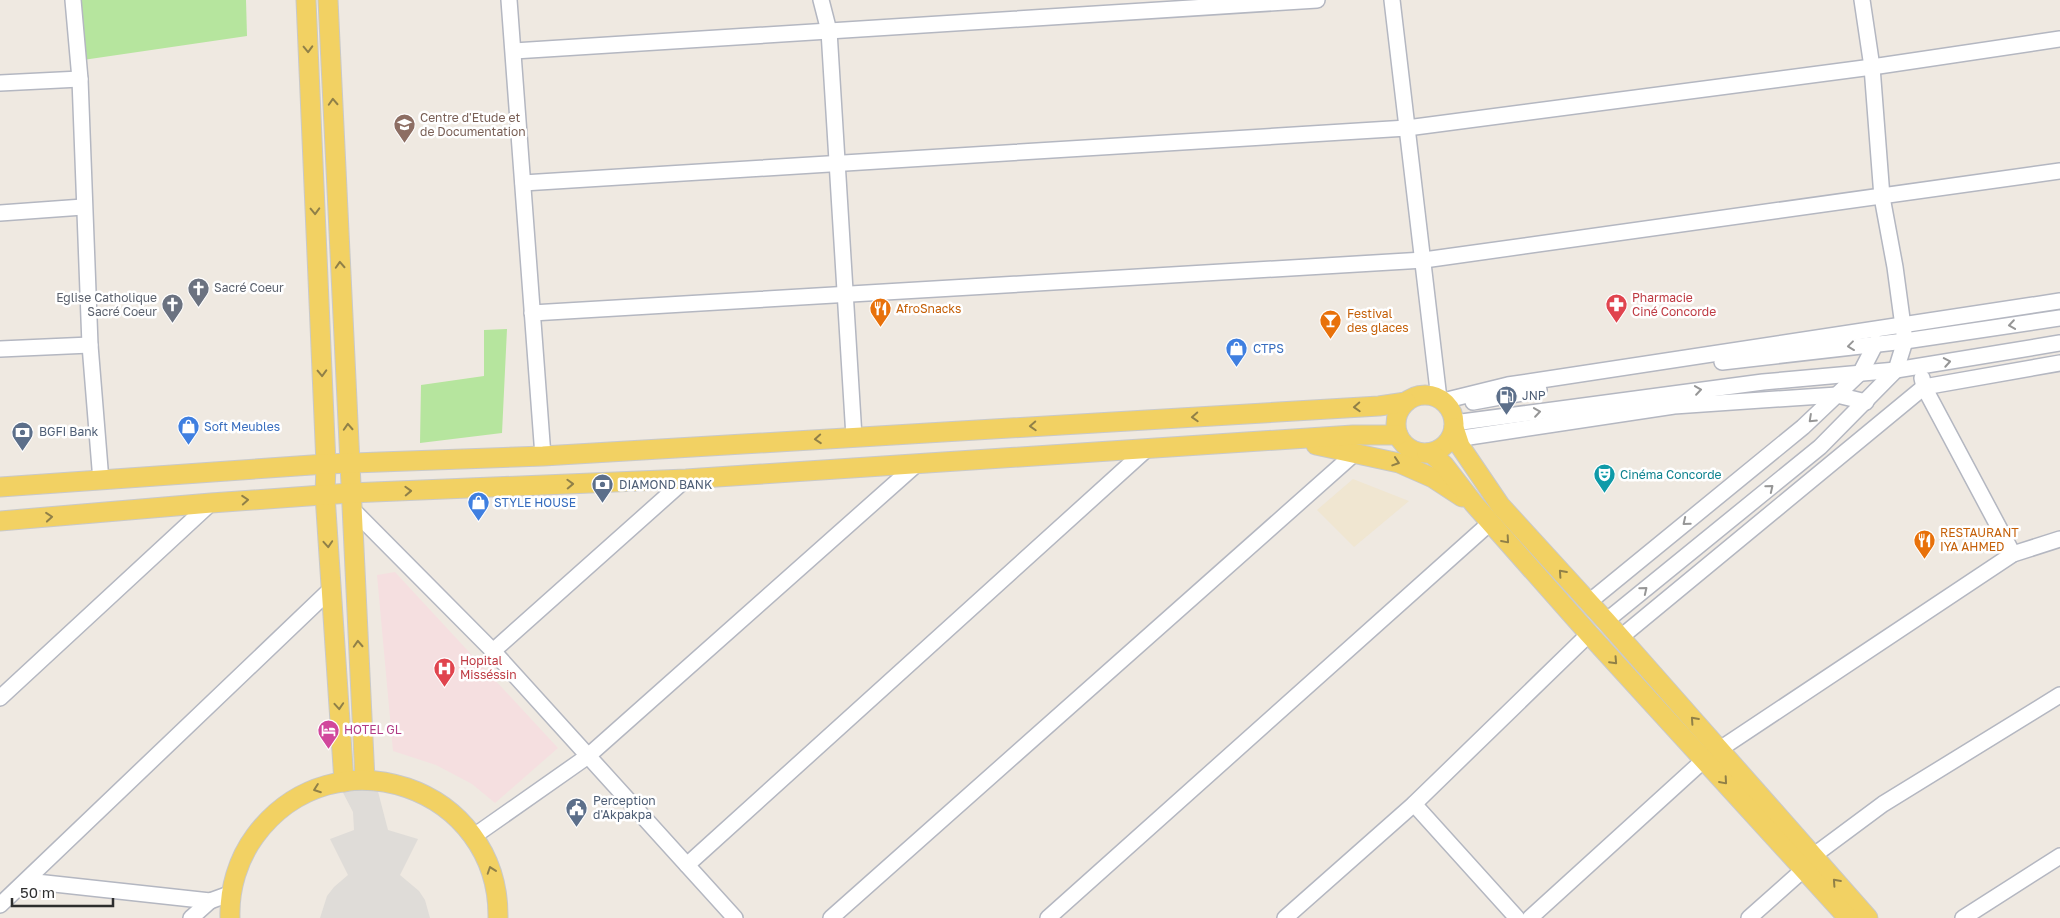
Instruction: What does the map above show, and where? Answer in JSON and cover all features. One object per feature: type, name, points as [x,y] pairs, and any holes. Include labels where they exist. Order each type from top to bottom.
[{"type":"main road","points":[[306,0],[326,464],[325,495],[344,782]]},
{"type":"main road","points":[[328,0],[350,463],[350,501],[365,780]]},
{"type":"main road","points":[[0,487],[326,464],[543,456],[1369,407],[1406,402],[1422,395],[1449,416],[1491,494],[1621,637],[1713,754],[1808,863],[1848,918]]},
{"type":"main road","points":[[1406,402],[1397,416],[1398,435],[1409,449],[1432,454],[1444,465],[1474,504],[1589,634],[1713,754]]},
{"type":"main road","points":[[1427,453],[1439,450],[1446,445],[1449,416]]},
{"type":"main road","points":[[7,521],[325,495],[350,501],[1353,435],[1398,435]]},
{"type":"main road","points":[[1262,442],[1296,442],[1380,458],[1415,469],[1474,504]]},
{"type":"main road","points":[[230,918],[232,893],[244,854],[269,820],[302,795],[344,782],[365,780],[401,785],[425,794],[457,816],[474,836],[491,869],[496,887],[498,918]]},
{"type":"main road","points":[[1808,863],[1868,918]]},
{"type":"street","points":[[73,0],[80,79],[90,345],[101,481]]},
{"type":"street","points":[[509,0],[543,456]]},
{"type":"street","points":[[822,0],[829,31],[854,437]]},
{"type":"street","points":[[514,51],[1317,0]]},
{"type":"street","points":[[1392,0],[1424,260],[1449,416]]},
{"type":"street","points":[[1606,621],[1820,447],[1896,370],[1905,341],[1895,267],[1882,197],[1872,67],[1862,0]]},
{"type":"street","points":[[523,183],[1407,128],[1872,67],[2060,39]]},
{"type":"street","points":[[0,84],[80,79]]},
{"type":"street","points":[[532,313],[1424,260],[2060,171]]},
{"type":"street","points":[[0,213],[84,207]]},
{"type":"street","points":[[1449,416],[1508,384],[2060,301]]},
{"type":"street","points":[[1449,416],[1677,368],[1905,341],[2060,318]]},
{"type":"street","points":[[1589,602],[1803,427],[1861,372],[1876,343]]},
{"type":"street","points":[[1449,416],[1763,382],[1896,370],[2060,343]]},
{"type":"street","points":[[0,348],[90,345]]},
{"type":"street","points":[[1621,637],[1924,387],[2060,363]]},
{"type":"street","points":[[1920,366],[1924,387],[2013,554]]},
{"type":"street","points":[[1449,416],[1674,406],[1837,395],[1866,402]]},
{"type":"street","points":[[687,864],[1148,448]]},
{"type":"street","points":[[831,918],[1355,453]]},
{"type":"street","points":[[474,836],[588,756],[918,463]]},
{"type":"street","points":[[493,651],[686,479]]},
{"type":"street","points":[[350,501],[493,651],[735,918]]},
{"type":"street","points":[[0,698],[211,503]]},
{"type":"street","points":[[0,532],[7,521]]},
{"type":"street","points":[[1048,918],[1490,522]]},
{"type":"street","points":[[1530,918],[1713,754],[2013,554],[2060,540]]},
{"type":"street","points":[[0,905],[331,589]]},
{"type":"street","points":[[1285,918],[1414,804],[1589,634]]},
{"type":"street","points":[[1749,918],[1808,863],[1883,804],[2060,695]]},
{"type":"street","points":[[1414,804],[1516,918]]},
{"type":"street","points":[[1963,918],[2060,856]]},
{"type":"street","points":[[27,881],[210,900],[232,893]]},
{"type":"street","points":[[191,918],[210,900]]},
{"type":"shaded area","points":[[1353,479],[1409,501],[1354,547],[1317,510]]},
{"type":"shaded area","name":"Hopital Misséssin","points":[[395,572],[558,748],[495,803],[472,784],[436,765],[393,751],[377,575]]},
{"type":"shaded area","points":[[375,780],[388,830],[418,839],[400,875],[419,891],[425,900],[430,918],[320,918],[327,896],[348,875],[330,839],[354,830],[353,812],[338,783]]},
{"type":"green space","points":[[76,0],[246,0],[247,36],[83,60]]},
{"type":"green space","points":[[507,329],[502,433],[420,443],[421,385],[484,376],[484,330]]},
{"type":"place","name":"Centre d'Etude et de Documentation","points":[[404,144]]},
{"type":"place","name":"Sacré Coeur","points":[[198,307]]},
{"type":"place","name":"Eglise Catholique Sacré Coeur","points":[[173,324]]},
{"type":"place","name":"Pharmacie Ciné Concorde","points":[[1616,324]]},
{"type":"place","name":"AfroSnacks","points":[[880,328]]},
{"type":"place","name":"Festival des glaces","points":[[1331,340]]},
{"type":"place","name":"CTPS","points":[[1237,368]]},
{"type":"place","name":"JNP","points":[[1506,415]]},
{"type":"place","name":"Soft Meubles","points":[[188,446]]},
{"type":"place","name":"BGFI Bank","points":[[23,451]]},
{"type":"place","name":"Cinéma Concorde","points":[[1604,494]]},
{"type":"place","name":"DIAMOND BANK","points":[[603,504]]},
{"type":"place","name":"STYLE HOUSE","points":[[478,522]]},
{"type":"place","name":"RESTAURANT IYA AHMED","points":[[1924,559]]},
{"type":"place","name":"Hopital Misséssin","points":[[444,687]]},
{"type":"place","name":"HOTEL GL","points":[[328,749]]},
{"type":"place","name":"Perception d'Akpakpa","points":[[577,827]]}]
